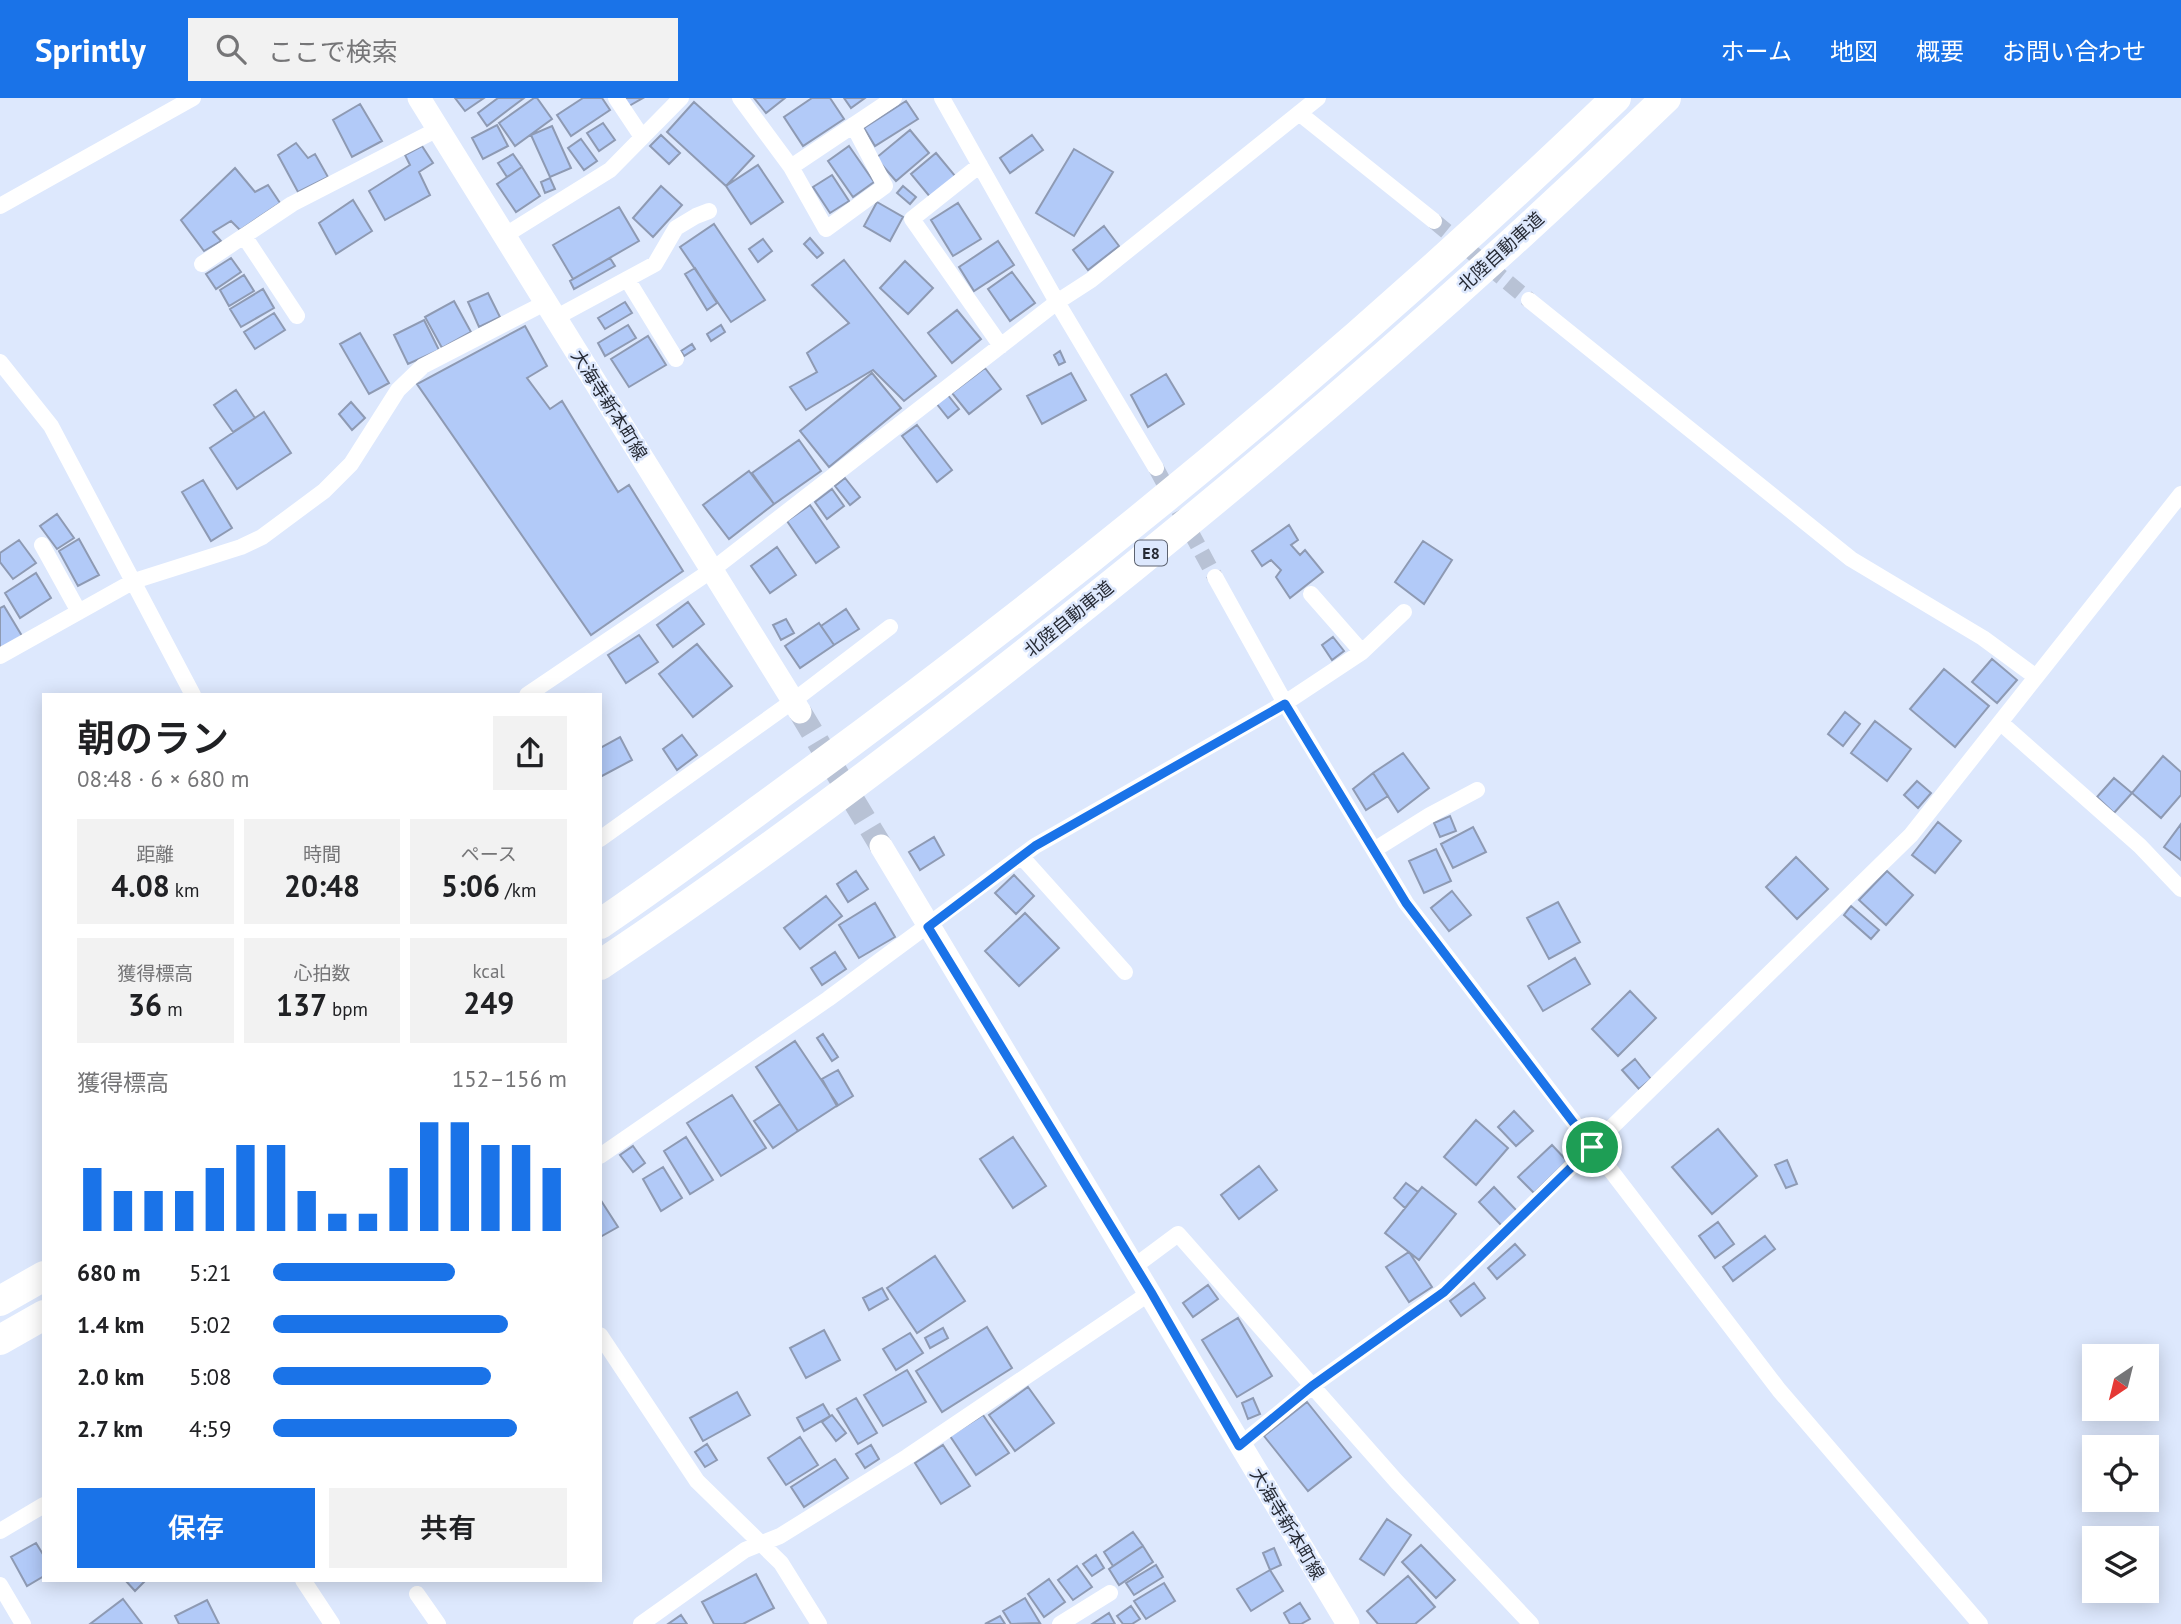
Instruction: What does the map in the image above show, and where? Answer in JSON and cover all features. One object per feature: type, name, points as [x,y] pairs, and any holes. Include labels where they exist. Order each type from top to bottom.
[{"type":"highway","name":"北陸自動車道","points":[[602,923],[899,708],[1178,489],[1469,235],[1616,98]]},
{"type":"highway","name":"北陸自動車道","points":[[602,964],[912,742],[1056,630],[1340,396],[1495,258],[1666,98]]},
{"type":"highway","points":[[0,1301],[42,1277]]},
{"type":"highway","points":[[0,1340],[42,1316]]},
{"type":"main road","name":"大海寺新本町線","points":[[419,98],[797,707]]},
{"type":"main road","name":"大海寺新本町線","points":[[881,846],[1348,1624]]},
{"type":"street","points":[[0,206],[193,98]]},
{"type":"street","points":[[616,98],[642,137]]},
{"type":"street","points":[[504,236],[610,170],[681,98]]},
{"type":"street","points":[[740,98],[791,167],[826,229],[885,186],[853,125]]},
{"type":"street","points":[[791,167],[894,98]]},
{"type":"street","points":[[942,98],[1057,302],[1156,468]]},
{"type":"street","points":[[530,693],[712,570],[1000,345],[1091,279],[1318,98]]},
{"type":"street","points":[[1299,113],[1434,221]]},
{"type":"street","points":[[202,264],[292,204],[438,129]]},
{"type":"street","points":[[980,165],[912,219],[1000,345]]},
{"type":"street","points":[[0,656],[134,581],[241,547],[262,537],[324,491],[351,464],[398,390],[423,366],[627,279],[655,264],[676,228],[709,211]]},
{"type":"street","points":[[244,236],[296,316]]},
{"type":"street","points":[[627,279],[676,359]]},
{"type":"street","points":[[1530,300],[1851,559],[1983,638],[2036,677]]},
{"type":"street","points":[[0,362],[51,426],[193,693]]},
{"type":"street","points":[[1239,1446],[1312,1386],[1444,1292],[1911,835],[2181,494]]},
{"type":"street","points":[[42,545],[79,612]]},
{"type":"street","points":[[1215,577],[1285,704],[1406,903],[1779,1390],[1980,1624]]},
{"type":"street","points":[[1311,594],[1362,652]]},
{"type":"street","points":[[602,1155],[928,927],[1021,856],[1285,704],[1362,652],[1404,612]]},
{"type":"street","points":[[602,838],[797,707],[890,627]]},
{"type":"street","points":[[2001,723],[2140,845],[2181,888]]},
{"type":"street","points":[[1374,850],[1430,814],[1477,790]]},
{"type":"street","points":[[1021,856],[1125,972]]},
{"type":"street","points":[[1135,1266],[1178,1234],[1397,1482],[1531,1624]]},
{"type":"street","points":[[640,1624],[745,1550],[780,1536],[907,1457],[1151,1292]]},
{"type":"street","points":[[602,1338],[697,1481],[781,1563],[819,1624]]},
{"type":"street","points":[[0,1531],[42,1506]]},
{"type":"street","points":[[304,1582],[332,1624]]},
{"type":"street","points":[[0,1585],[23,1624]]},
{"type":"street","points":[[1060,1624],[1110,1593]]},
{"type":"street","points":[[417,1594],[438,1624]]},
{"type":"building","points":[[455,98],[484,98],[465,111]]},
{"type":"building","points":[[498,98],[524,98],[487,126],[478,113]]},
{"type":"building","points":[[537,98],[552,119],[515,146],[499,123]]},
{"type":"building","points":[[583,98],[602,98],[610,110],[571,136],[557,115]]},
{"type":"building","points":[[624,98],[643,98],[629,106]]},
{"type":"building","points":[[754,98],[785,98],[766,113]]},
{"type":"building","points":[[812,98],[830,98],[844,119],[803,146],[784,117]]},
{"type":"building","points":[[844,98],[865,98],[851,108]]},
{"type":"building","points":[[906,101],[918,119],[875,146],[864,128]]},
{"type":"building","points":[[694,102],[754,156],[726,186],[667,132]]},
{"type":"building","points":[[360,104],[382,141],[352,157],[333,120]]},
{"type":"building","points":[[603,123],[615,140],[599,151],[587,133]]},
{"type":"building","points":[[497,125],[508,146],[483,159],[472,138]]},
{"type":"building","points":[[552,126],[571,168],[550,177],[531,135]]},
{"type":"building","points":[[910,130],[929,153],[896,181],[876,158]]},
{"type":"building","points":[[661,135],[680,153],[669,164],[650,146]]},
{"type":"building","points":[[1032,135],[1043,150],[1010,173],[1000,158]]},
{"type":"building","points":[[581,139],[597,161],[584,170],[568,148]]},
{"type":"building","points":[[296,143],[308,158],[315,154],[328,177],[298,192],[278,155]]},
{"type":"building","points":[[422,146],[433,163],[419,172],[430,195],[385,220],[369,191],[410,165],[405,155]]},
{"type":"building","points":[[849,146],[874,182],[853,197],[828,161]]},
{"type":"building","points":[[1074,149],[1113,172],[1074,236],[1036,213]]},
{"type":"building","points":[[936,153],[956,177],[931,198],[911,174]]},
{"type":"building","points":[[513,154],[522,167],[507,177],[498,163]]},
{"type":"building","points":[[758,165],[783,202],[751,224],[726,186]]},
{"type":"building","points":[[522,167],[540,196],[516,212],[497,184]]},
{"type":"building","points":[[235,168],[255,192],[268,185],[280,203],[240,230],[231,221],[213,232],[221,241],[204,251],[181,220]]},
{"type":"building","points":[[832,175],[849,201],[830,213],[813,187]]},
{"type":"building","points":[[550,178],[555,189],[545,193],[541,182]]},
{"type":"building","points":[[661,186],[682,205],[653,237],[633,218]]},
{"type":"building","points":[[903,186],[916,197],[910,204],[897,193]]},
{"type":"building","points":[[353,200],[372,231],[336,254],[319,223]]},
{"type":"building","points":[[877,202],[903,217],[890,241],[864,226]]},
{"type":"building","points":[[958,203],[981,239],[953,256],[931,220]]},
{"type":"building","points":[[619,207],[639,241],[573,279],[553,245]]},
{"type":"building","points":[[714,224],[765,300],[731,322],[680,247]]},
{"type":"building","points":[[1104,226],[1119,246],[1088,270],[1073,250]]},
{"type":"building","points":[[810,238],[823,253],[817,258],[804,244]]},
{"type":"building","points":[[763,239],[772,251],[758,262],[749,249]]},
{"type":"building","points":[[998,241],[1014,265],[974,291],[959,267]]},
{"type":"building","points":[[231,258],[241,272],[216,289],[206,274]]},
{"type":"building","points":[[610,258],[615,266],[574,289],[570,281]]},
{"type":"building","points":[[844,260],[936,376],[904,401],[873,370],[806,410],[790,387],[817,372],[807,353],[849,323],[812,285]]},
{"type":"building","points":[[905,261],[933,288],[908,314],[880,288]]},
{"type":"building","points":[[695,268],[717,303],[707,310],[685,274]]},
{"type":"building","points":[[1012,272],[1035,303],[1010,321],[988,289]]},
{"type":"building","points":[[244,275],[254,291],[229,306],[220,290]]},
{"type":"building","points":[[263,289],[274,308],[241,327],[230,309]]},
{"type":"building","points":[[488,293],[500,317],[479,327],[468,302]]},
{"type":"building","points":[[454,301],[471,332],[442,348],[425,317]]},
{"type":"building","points":[[625,302],[632,313],[605,329],[598,318]]},
{"type":"building","points":[[957,310],[981,339],[952,363],[928,333]]},
{"type":"building","points":[[274,313],[285,330],[255,349],[244,332]]},
{"type":"building","points":[[424,320],[439,350],[408,364],[394,335]]},
{"type":"building","points":[[628,325],[636,338],[605,356],[598,343]]},
{"type":"building","points":[[721,325],[725,332],[711,341],[707,334]]},
{"type":"building","points":[[525,326],[547,366],[527,378],[550,409],[562,401],[618,492],[629,485],[683,571],[591,635],[417,384]]},
{"type":"building","points":[[360,333],[389,383],[369,394],[340,344]]},
{"type":"building","points":[[648,336],[666,365],[629,387],[611,359]]},
{"type":"building","points":[[692,344],[695,349],[684,356],[681,351]]},
{"type":"building","points":[[1060,351],[1065,362],[1059,365],[1054,355]]},
{"type":"building","points":[[985,368],[1001,389],[969,414],[952,393]]},
{"type":"building","points":[[872,373],[901,408],[829,467],[800,431]]},
{"type":"building","points":[[1071,373],[1086,400],[1042,424],[1027,396]]},
{"type":"building","points":[[1166,374],[1184,404],[1148,427],[1131,395]]},
{"type":"building","points":[[236,390],[255,418],[233,432],[214,405]]},
{"type":"building","points":[[947,394],[959,409],[948,418],[936,403]]},
{"type":"building","points":[[351,402],[365,418],[352,430],[339,414]]},
{"type":"building","points":[[264,412],[291,453],[237,489],[210,448]]},
{"type":"building","points":[[917,425],[952,470],[937,482],[902,436]]},
{"type":"building","points":[[799,440],[821,471],[774,504],[752,473]]},
{"type":"building","points":[[749,471],[774,504],[729,539],[703,505]]},
{"type":"building","points":[[845,478],[860,497],[850,505],[835,486]]},
{"type":"building","points":[[203,480],[232,528],[211,541],[182,492]]},
{"type":"building","points":[[832,489],[844,506],[827,519],[815,502]]},
{"type":"building","points":[[810,505],[839,547],[816,563],[787,521]]},
{"type":"building","points":[[57,514],[74,538],[57,549],[40,526]]},
{"type":"building","points":[[1289,525],[1298,540],[1291,545],[1300,555],[1305,550],[1323,572],[1290,598],[1276,577],[1281,570],[1271,560],[1262,566],[1252,551]]},
{"type":"building","points":[[79,539],[99,575],[78,586],[59,551]]},
{"type":"building","points":[[19,540],[36,563],[13,579],[0,562],[0,553]]},
{"type":"building","points":[[1423,541],[1452,560],[1424,604],[1395,582]]},
{"type":"building","points":[[777,547],[796,575],[770,593],[751,566]]},
{"type":"building","points":[[36,573],[51,598],[20,618],[5,593]]},
{"type":"building","points":[[688,602],[704,624],[673,647],[657,625]]},
{"type":"building","points":[[4,606],[22,636],[0,649],[0,608]]},
{"type":"building","points":[[846,609],[859,629],[834,645],[821,626]]},
{"type":"building","points":[[786,619],[794,633],[781,640],[773,625]]},
{"type":"building","points":[[819,623],[834,645],[800,668],[785,646]]},
{"type":"building","points":[[639,635],[658,662],[626,683],[608,655]]},
{"type":"building","points":[[1333,637],[1344,651],[1332,660],[1322,645]]},
{"type":"building","points":[[697,644],[732,686],[693,717],[659,674]]},
{"type":"building","points":[[1992,659],[2017,680],[1997,703],[1972,682]]},
{"type":"building","points":[[1944,669],[1989,706],[1955,747],[1910,709]]},
{"type":"building","points":[[1845,712],[1860,724],[1843,746],[1828,734]]},
{"type":"building","points":[[1875,721],[1911,749],[1887,781],[1851,753]]},
{"type":"building","points":[[682,735],[697,755],[677,770],[663,749]]},
{"type":"building","points":[[620,737],[632,760],[602,776],[602,747]]},
{"type":"building","points":[[1403,753],[1429,788],[1398,812],[1373,773]]},
{"type":"building","points":[[2163,756],[2181,772],[2181,795],[2161,818],[2132,793]]},
{"type":"building","points":[[1373,773],[1388,796],[1366,810],[1353,789]]},
{"type":"building","points":[[2114,778],[2132,793],[2114,813],[2097,797]]},
{"type":"building","points":[[1917,781],[1931,793],[1918,808],[1904,795]]},
{"type":"building","points":[[1450,816],[1456,831],[1440,837],[1434,823]]},
{"type":"building","points":[[1938,822],[1961,841],[1935,873],[1912,855]]},
{"type":"building","points":[[2181,824],[2181,860],[2164,847]]},
{"type":"building","points":[[1473,827],[1486,852],[1453,868],[1441,844]]},
{"type":"building","points":[[934,837],[944,855],[920,870],[909,852]]},
{"type":"building","points":[[1436,849],[1451,881],[1424,893],[1409,861]]},
{"type":"building","points":[[1796,857],[1828,889],[1797,919],[1766,887]]},
{"type":"building","points":[[856,871],[868,889],[848,902],[837,884]]},
{"type":"building","points":[[1887,871],[1913,895],[1886,925],[1859,900]]},
{"type":"building","points":[[1014,875],[1034,896],[1016,914],[995,893]]},
{"type":"building","points":[[1452,891],[1471,915],[1449,931],[1431,908]]},
{"type":"building","points":[[826,896],[842,916],[800,949],[784,928]]},
{"type":"building","points":[[1558,902],[1580,942],[1549,959],[1527,918]]},
{"type":"building","points":[[875,903],[895,937],[859,958],[839,925]]},
{"type":"building","points":[[1851,906],[1879,930],[1871,939],[1844,915]]},
{"type":"building","points":[[1025,913],[1059,948],[1019,986],[985,951]]},
{"type":"building","points":[[835,952],[846,969],[822,985],[811,968]]},
{"type":"building","points":[[1575,958],[1590,984],[1543,1011],[1528,986]]},
{"type":"building","points":[[1630,991],[1656,1018],[1618,1056],[1592,1029]]},
{"type":"building","points":[[823,1034],[838,1057],[832,1061],[817,1038]]},
{"type":"building","points":[[795,1041],[838,1105],[798,1131],[756,1067]]},
{"type":"building","points":[[1635,1059],[1651,1079],[1639,1089],[1622,1070]]},
{"type":"building","points":[[838,1070],[853,1096],[837,1106],[822,1079]]},
{"type":"building","points":[[732,1095],[766,1148],[721,1176],[687,1123]]},
{"type":"building","points":[[780,1104],[798,1131],[773,1148],[754,1121]]},
{"type":"building","points":[[1514,1111],[1533,1131],[1516,1146],[1498,1127]]},
{"type":"building","points":[[1476,1120],[1508,1148],[1476,1185],[1444,1157]]},
{"type":"building","points":[[1718,1129],[1757,1176],[1712,1214],[1672,1167]]},
{"type":"building","points":[[686,1137],[713,1180],[690,1194],[664,1151]]},
{"type":"building","points":[[1013,1137],[1046,1186],[1013,1208],[980,1159]]},
{"type":"building","points":[[1552,1145],[1567,1161],[1534,1193],[1518,1177]]},
{"type":"building","points":[[633,1146],[645,1163],[633,1172],[620,1155]]},
{"type":"building","points":[[1787,1160],[1797,1184],[1786,1188],[1775,1165]]},
{"type":"building","points":[[1259,1166],[1277,1190],[1239,1219],[1221,1195]]},
{"type":"building","points":[[663,1167],[682,1198],[661,1211],[643,1179]]},
{"type":"building","points":[[1406,1183],[1418,1192],[1405,1208],[1394,1198]]},
{"type":"building","points":[[1422,1187],[1456,1214],[1419,1260],[1385,1233]]},
{"type":"building","points":[[1494,1187],[1517,1211],[1502,1226],[1479,1202]]},
{"type":"building","points":[[602,1202],[618,1227],[602,1236]]},
{"type":"building","points":[[1718,1222],[1734,1244],[1715,1258],[1699,1236]]},
{"type":"building","points":[[1765,1236],[1775,1249],[1733,1281],[1723,1267]]},
{"type":"building","points":[[1515,1244],[1525,1255],[1497,1279],[1488,1268]]},
{"type":"building","points":[[1409,1252],[1432,1287],[1409,1302],[1386,1267]]},
{"type":"building","points":[[935,1256],[965,1301],[917,1333],[887,1288]]},
{"type":"building","points":[[1474,1283],[1485,1298],[1461,1316],[1450,1301]]},
{"type":"building","points":[[1208,1285],[1218,1299],[1193,1317],[1183,1303]]},
{"type":"building","points":[[882,1288],[888,1299],[869,1310],[863,1298]]},
{"type":"building","points":[[1238,1318],[1272,1376],[1237,1397],[1202,1340]]},
{"type":"building","points":[[987,1327],[1012,1368],[942,1412],[916,1371]]},
{"type":"building","points":[[943,1328],[948,1338],[930,1348],[925,1338]]},
{"type":"building","points":[[824,1330],[840,1360],[806,1378],[790,1348]]},
{"type":"building","points":[[910,1333],[923,1353],[896,1370],[883,1349]]},
{"type":"building","points":[[907,1370],[926,1402],[883,1426],[864,1395]]},
{"type":"building","points":[[1028,1387],[1054,1423],[1015,1451],[989,1415]]},
{"type":"building","points":[[737,1392],[750,1415],[703,1441],[690,1418]]},
{"type":"building","points":[[856,1398],[877,1433],[858,1444],[837,1409]]},
{"type":"building","points":[[1253,1398],[1260,1414],[1248,1419],[1242,1403]]},
{"type":"building","points":[[1307,1402],[1351,1457],[1308,1491],[1264,1436]]},
{"type":"building","points":[[823,1404],[830,1416],[804,1431],[797,1418]]},
{"type":"building","points":[[832,1415],[846,1433],[836,1441],[822,1422]]},
{"type":"building","points":[[983,1415],[1009,1453],[976,1475],[950,1436]]},
{"type":"building","points":[[800,1437],[818,1465],[786,1485],[768,1458]]},
{"type":"building","points":[[707,1444],[717,1460],[705,1467],[695,1452]]},
{"type":"building","points":[[871,1445],[879,1459],[865,1468],[856,1454]]},
{"type":"building","points":[[943,1445],[970,1486],[941,1504],[915,1463]]},
{"type":"building","points":[[835,1459],[848,1478],[804,1507],[791,1487]]},
{"type":"building","points":[[1387,1519],[1411,1535],[1384,1575],[1360,1559]]},
{"type":"building","points":[[1133,1532],[1143,1546],[1113,1566],[1104,1552]]},
{"type":"building","points":[[36,1543],[42,1553],[42,1577],[27,1586],[11,1557]]},
{"type":"building","points":[[1421,1545],[1455,1580],[1436,1598],[1402,1562]]},
{"type":"building","points":[[1143,1546],[1153,1562],[1119,1585],[1109,1569]]},
{"type":"building","points":[[1274,1548],[1281,1565],[1270,1570],[1263,1553]]},
{"type":"building","points":[[1096,1555],[1104,1568],[1092,1576],[1083,1564]]},
{"type":"building","points":[[1156,1565],[1163,1577],[1134,1595],[1126,1583]]},
{"type":"building","points":[[1077,1566],[1092,1587],[1073,1600],[1058,1580]]},
{"type":"building","points":[[1270,1570],[1283,1591],[1251,1611],[1237,1589]]},
{"type":"building","points":[[756,1574],[774,1608],[743,1624],[714,1624],[702,1602]]},
{"type":"building","points":[[1408,1576],[1435,1607],[1415,1624],[1378,1624],[1367,1611]]},
{"type":"building","points":[[1049,1579],[1065,1602],[1044,1617],[1028,1594]]},
{"type":"building","points":[[127,1582],[144,1582],[135,1591]]},
{"type":"building","points":[[1164,1583],[1175,1601],[1146,1619],[1134,1601]]},
{"type":"building","points":[[1025,1598],[1040,1623],[1011,1624],[1003,1611]]},
{"type":"building","points":[[123,1599],[142,1624],[90,1624]]},
{"type":"building","points":[[207,1600],[219,1624],[179,1624],[175,1616]]},
{"type":"building","points":[[1300,1603],[1310,1619],[1301,1624],[1290,1624],[1284,1613]]},
{"type":"building","points":[[1131,1606],[1140,1619],[1132,1624],[1123,1624],[1117,1616]]},
{"type":"building","points":[[1109,1613],[1115,1624],[1092,1624]]},
{"type":"building","points":[[681,1615],[687,1624],[668,1624]]},
{"type":"building","points":[[1000,1616],[1005,1624],[985,1624]]},
{"type":"tunnel","points":[[1434,221],[1529,300]]},
{"type":"tunnel","points":[[1156,468],[1215,577]]},
{"type":"tunnel","points":[[800,712],[881,846]]},
{"type":"route","points":[[1285,704],[1406,903],[1592,1147],[1444,1292],[1312,1386],[1239,1446],[1151,1292],[928,927],[1035,846],[1285,704]]}]
